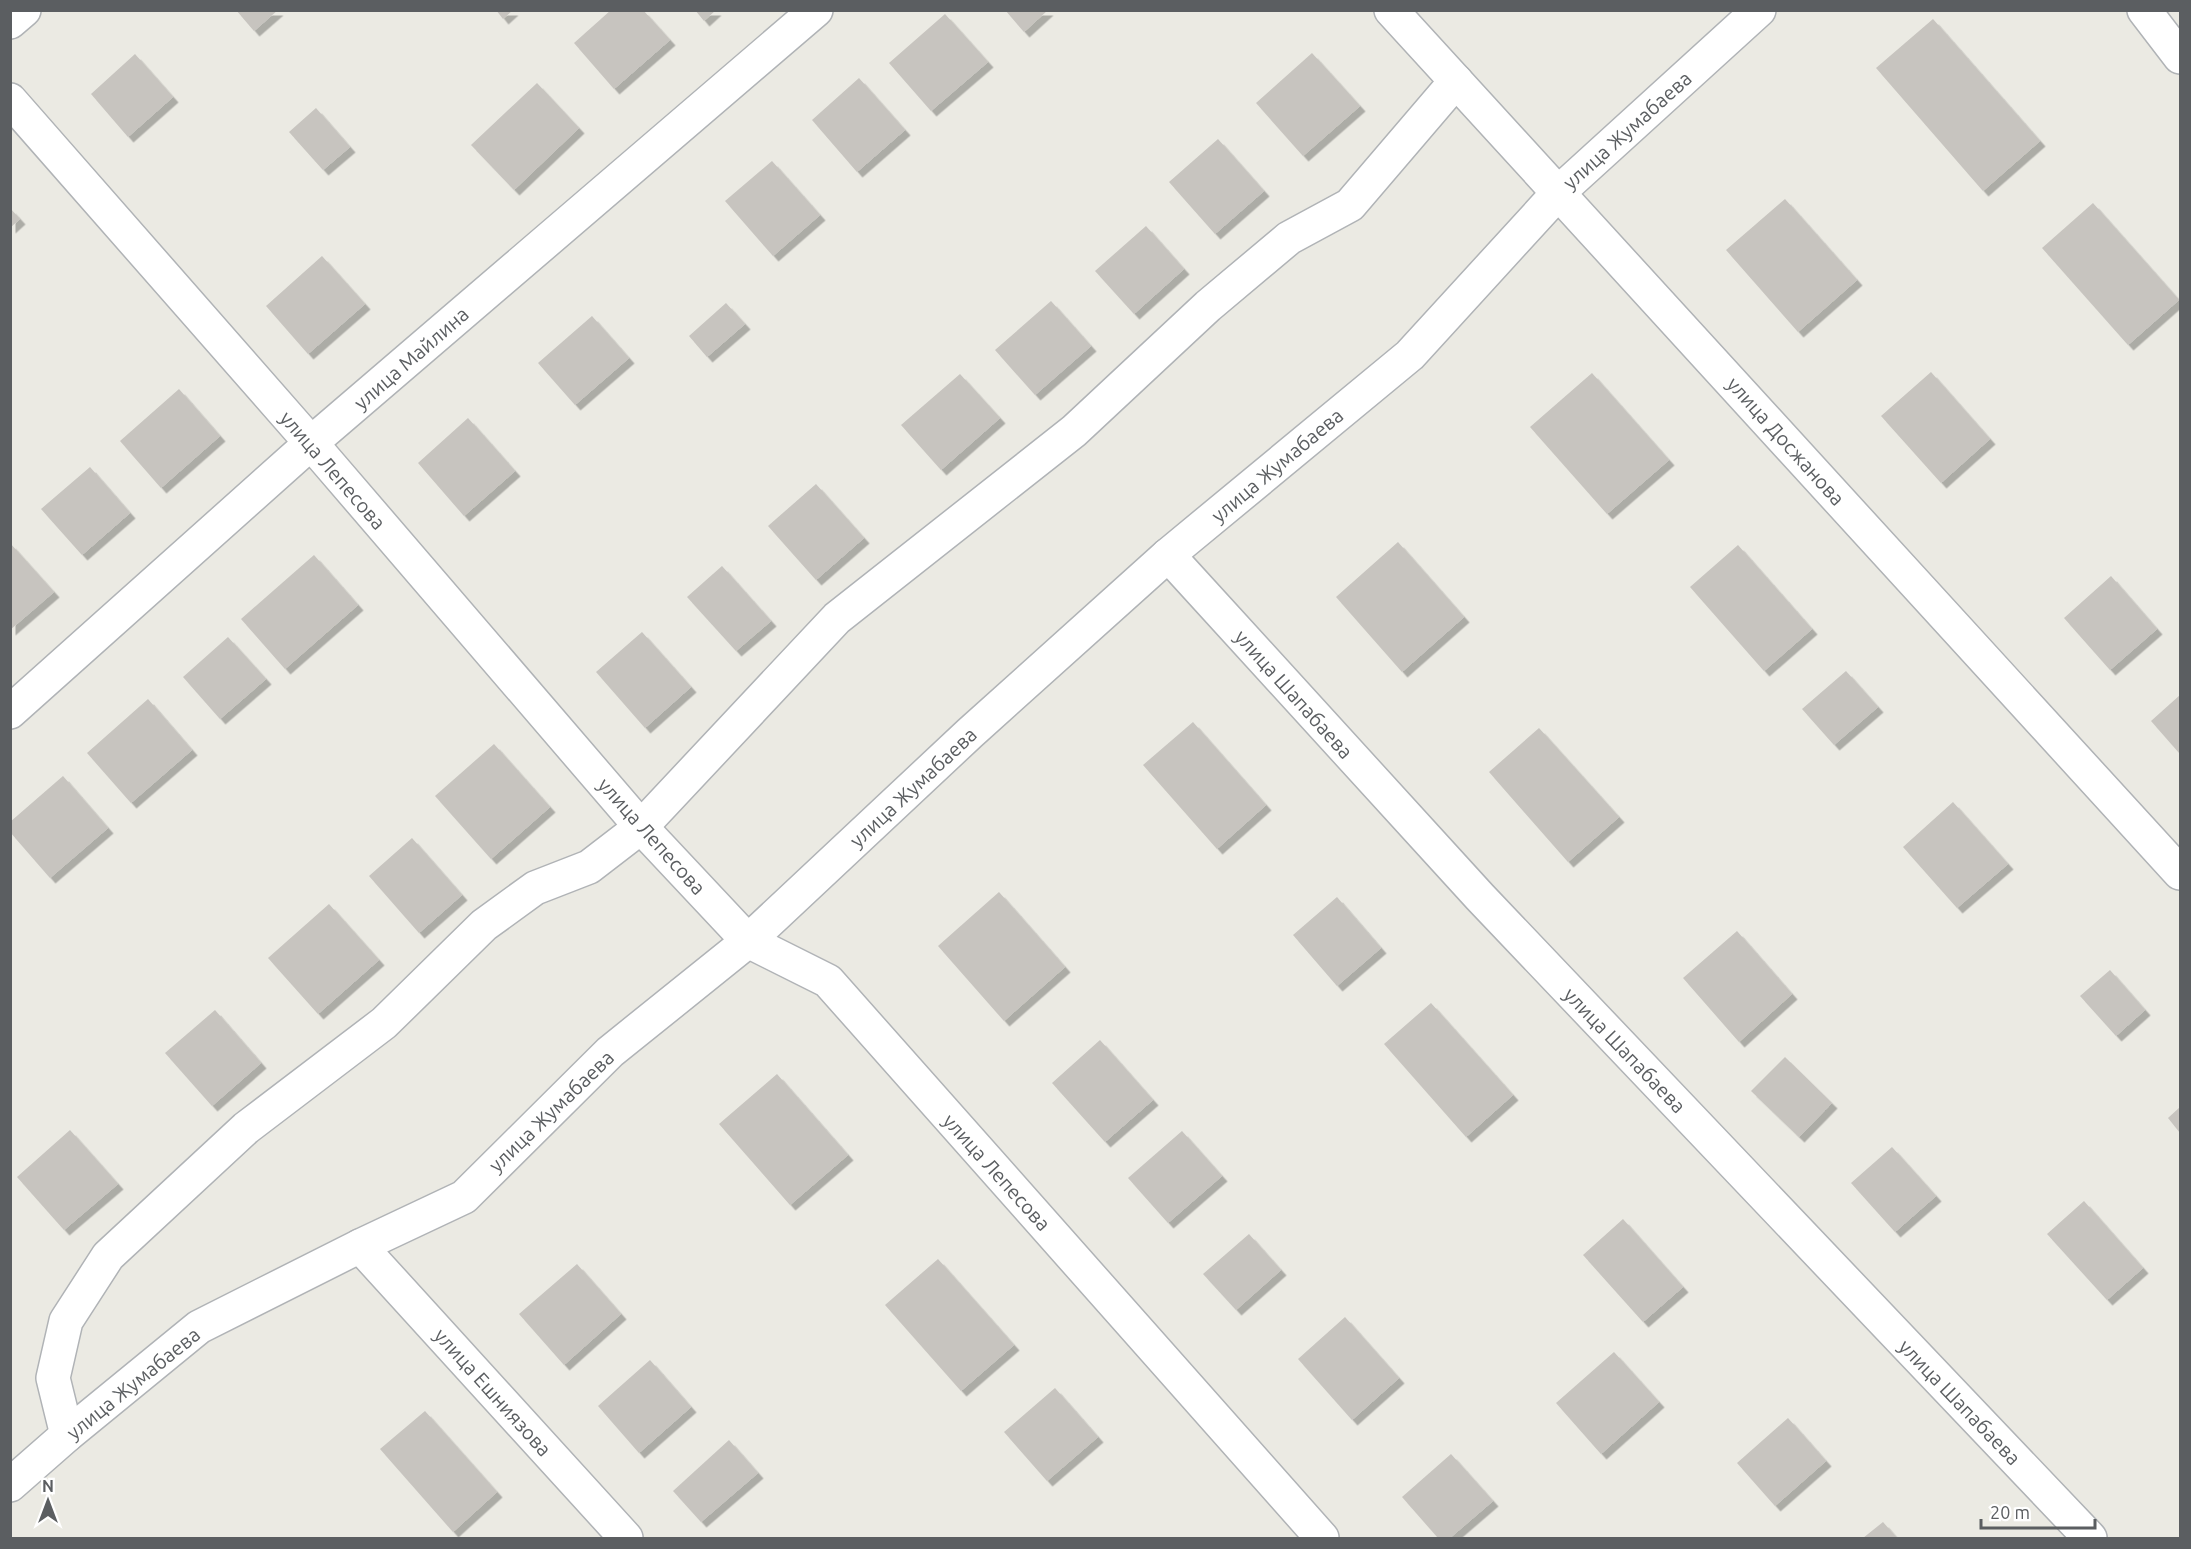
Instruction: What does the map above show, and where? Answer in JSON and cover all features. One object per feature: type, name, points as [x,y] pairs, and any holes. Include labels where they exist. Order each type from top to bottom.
[{"type":"street","points":[[10,22],[24,10]]},
{"type":"street","name":"улица Майлина","points":[[10,712],[311,443],[816,10]]},
{"type":"street","name":"улица Досжанова","points":[[1391,10],[2181,873]]},
{"type":"street","name":"улица Жумабаева","points":[[10,1485],[67,1435],[199,1328],[360,1246],[464,1197],[610,1052],[748,940],[970,733],[1168,555],[1410,355],[1559,192],[1759,10]]},
{"type":"street","points":[[2144,10],[2181,57]]},
{"type":"street","points":[[67,1435],[53,1378],[66,1321],[108,1256],[246,1128],[384,1023],[484,925],[535,888],[589,867],[641,827],[837,618],[1074,431],[1208,306],[1289,238],[1350,205],[1456,81]]},
{"type":"street","name":"улица Лепесова","points":[[10,100],[311,443],[641,827],[748,940],[828,981],[1322,1539]]},
{"type":"street","name":"улица Шапабаева","points":[[1168,555],[1480,897],[2090,1539]]},
{"type":"street","name":"улица Ешниязова","points":[[360,1246],[626,1539]]},
{"type":"building","points":[[236,10],[278,10],[254,31]]},
{"type":"building","points":[[496,10],[513,10],[503,19]]},
{"type":"building","points":[[611,10],[643,10],[670,40],[614,89],[574,43]]},
{"type":"building","points":[[695,10],[716,10],[704,21]]},
{"type":"building","points":[[1005,10],[1048,10],[1024,32]]},
{"type":"building","points":[[945,14],[988,62],[931,111],[889,63]]},
{"type":"building","points":[[1933,19],[2040,141],[1983,191],[1876,68]]},
{"type":"building","points":[[1312,53],[1360,106],[1303,156],[1256,103]]},
{"type":"building","points":[[135,54],[173,97],[128,137],[91,94]]},
{"type":"building","points":[[859,78],[905,130],[857,172],[812,120]]},
{"type":"building","points":[[537,83],[579,128],[514,190],[471,145]]},
{"type":"building","points":[[316,108],[350,147],[323,170],[289,132]]},
{"type":"building","points":[[1218,139],[1264,191],[1215,234],[1169,182]]},
{"type":"building","points":[[772,161],[820,215],[773,256],[725,201]]},
{"type":"building","points":[[1785,199],[1857,280],[1798,332],[1726,250]]},
{"type":"building","points":[[2093,203],[2179,300],[2128,345],[2042,248]]},
{"type":"building","points":[[10,208],[20,219],[10,228]]},
{"type":"building","points":[[1146,226],[1184,269],[1134,314],[1095,271]]},
{"type":"building","points":[[322,256],[365,304],[308,354],[266,306]]},
{"type":"building","points":[[1051,301],[1091,346],[1035,395],[995,350]]},
{"type":"building","points":[[726,303],[745,324],[707,357],[689,336]]},
{"type":"building","points":[[592,316],[629,358],[575,405],[538,363]]},
{"type":"building","points":[[1931,372],[1990,439],[1941,483],[1881,416]]},
{"type":"building","points":[[1592,373],[1669,460],[1607,514],[1530,427]]},
{"type":"building","points":[[960,374],[1000,418],[941,470],[901,425]]},
{"type":"building","points":[[179,389],[220,436],[161,488],[120,441]]},
{"type":"building","points":[[468,418],[515,471],[464,516],[418,463]]},
{"type":"building","points":[[90,467],[130,513],[82,555],[41,509]]},
{"type":"building","points":[[816,484],[864,538],[816,580],[768,526]]},
{"type":"building","points":[[1398,542],[1464,617],[1402,672],[1336,597]]},
{"type":"building","points":[[10,543],[54,592],[10,630]]},
{"type":"building","points":[[1738,545],[1812,629],[1764,671],[1690,587]]},
{"type":"building","points":[[314,555],[358,605],[285,669],[241,619]]},
{"type":"building","points":[[722,566],[771,621],[736,651],[687,597]]},
{"type":"building","points":[[2111,576],[2157,629],[2110,670],[2064,618]]},
{"type":"building","points":[[642,632],[691,687],[645,728],[596,672]]},
{"type":"building","points":[[228,637],[266,679],[220,719],[183,677]]},
{"type":"building","points":[[1846,671],[1878,707],[1834,745],[1802,709]]},
{"type":"building","points":[[2180,695],[2180,754],[2151,721]]},
{"type":"building","points":[[148,699],[192,750],[131,803],[87,753]]},
{"type":"building","points":[[1193,722],[1266,805],[1217,849],[1143,765]]},
{"type":"building","points":[[1539,728],[1619,817],[1568,862],[1489,772]]},
{"type":"building","points":[[494,744],[550,807],[491,859],[435,796]]},
{"type":"building","points":[[63,776],[108,828],[50,878],[10,832],[10,822]]},
{"type":"building","points":[[1953,802],[2008,864],[1957,908],[1903,847]]},
{"type":"building","points":[[412,838],[462,895],[419,933],[369,876]]},
{"type":"building","points":[[999,892],[1065,967],[1004,1021],[938,946]]},
{"type":"building","points":[[1337,897],[1381,948],[1337,986],[1293,935]]},
{"type":"building","points":[[329,904],[379,960],[318,1014],[268,958]]},
{"type":"building","points":[[1737,931],[1792,994],[1739,1042],[1683,978]]},
{"type":"building","points":[[2110,970],[2145,1010],[2116,1036],[2080,996]]},
{"type":"building","points":[[1431,1003],[1513,1095],[1466,1137],[1384,1044]]},
{"type":"building","points":[[215,1010],[261,1063],[212,1106],[165,1053]]},
{"type":"building","points":[[1100,1040],[1153,1100],[1105,1142],[1052,1083]]},
{"type":"building","points":[[1785,1057],[1832,1103],[1799,1137],[1751,1091]]},
{"type":"building","points":[[777,1074],[848,1155],[790,1205],[719,1124]]},
{"type":"building","points":[[2180,1107],[2180,1133],[2168,1118]]},
{"type":"building","points":[[70,1130],[118,1184],[64,1230],[17,1177]]},
{"type":"building","points":[[1182,1131],[1222,1176],[1168,1223],[1128,1178]]},
{"type":"building","points":[[1892,1147],[1936,1196],[1895,1232],[1851,1183]]},
{"type":"building","points":[[2084,1201],[2143,1268],[2107,1300],[2047,1234]]},
{"type":"building","points":[[1623,1219],[1683,1287],[1643,1322],[1583,1255]]},
{"type":"building","points":[[1249,1234],[1281,1270],[1236,1310],[1203,1274]]},
{"type":"building","points":[[938,1259],[1014,1345],[961,1391],[885,1305]]},
{"type":"building","points":[[577,1264],[621,1314],[564,1365],[519,1314]]},
{"type":"building","points":[[1345,1317],[1399,1378],[1352,1420],[1298,1359]]},
{"type":"building","points":[[1614,1352],[1659,1402],[1601,1454],[1556,1403]]},
{"type":"building","points":[[650,1360],[691,1407],[639,1453],[598,1406]]},
{"type":"building","points":[[1055,1388],[1098,1437],[1047,1481],[1004,1432]]},
{"type":"building","points":[[425,1411],[497,1492],[453,1532],[380,1449]]},
{"type":"building","points":[[1788,1418],[1826,1461],[1775,1506],[1737,1463]]},
{"type":"building","points":[[729,1440],[758,1473],[701,1522],[673,1491]]},
{"type":"building","points":[[1451,1454],[1493,1501],[1450,1538],[1438,1538],[1402,1497]]},
{"type":"building","points":[[1883,1522],[1897,1538],[1863,1538]]}]
